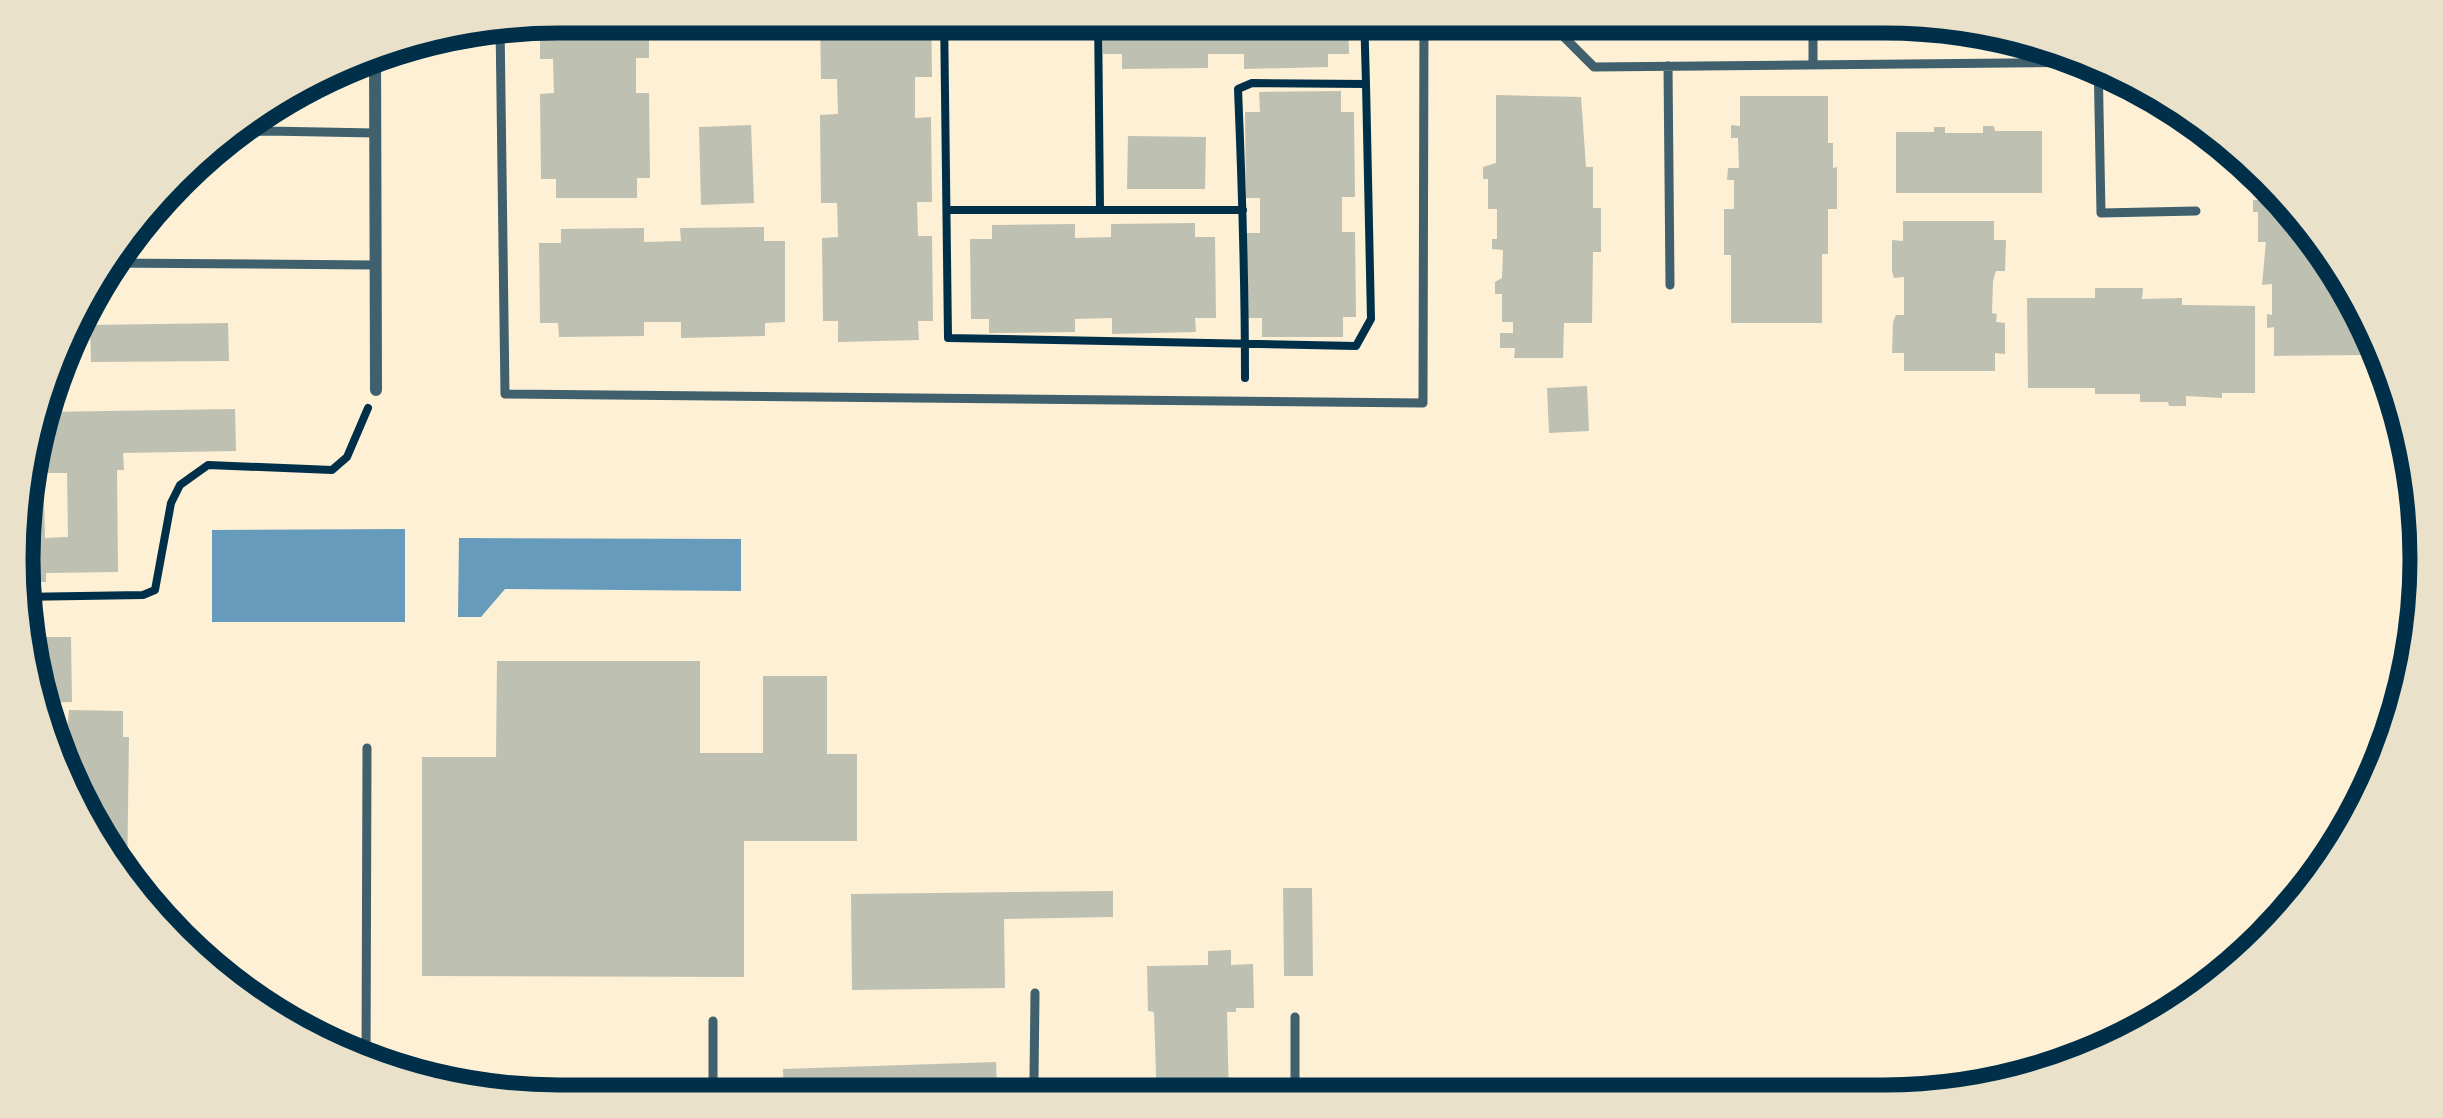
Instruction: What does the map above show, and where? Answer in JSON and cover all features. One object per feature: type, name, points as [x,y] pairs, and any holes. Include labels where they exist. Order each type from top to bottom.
[{"type":"street","points":[[375,67],[376,391]]},
{"type":"lane","points":[[500,37],[505,394],[1423,403],[1424,33]]},
{"type":"lane","points":[[1560,33],[1594,67],[2052,61]]},
{"type":"lane","points":[[1813,33],[1813,64]]},
{"type":"lane","points":[[1668,66],[1670,285]]},
{"type":"lane","points":[[2100,80],[2101,213],[2196,211]]},
{"type":"lane","points":[[267,122],[267,131]]},
{"type":"lane","points":[[254,131],[375,133]]},
{"type":"lane","points":[[125,262],[375,265]]},
{"type":"lane","points":[[366,1048],[367,748]]},
{"type":"lane","points":[[1031,1085],[1035,993]]},
{"type":"lane","points":[[1294,1085],[1295,1017]]},
{"type":"lane","points":[[713,1021],[713,1085]]},
{"type":"path","points":[[944,33],[948,338],[1245,346],[1356,346],[1366,333],[1371,319],[1365,33]]},
{"type":"path","points":[[1098,33],[1100,210]]},
{"type":"path","points":[[1246,401],[1238,88],[1252,83],[1366,84]]},
{"type":"path","points":[[948,210],[1243,210]]},
{"type":"path","points":[[34,597],[142,595],[155,590],[171,502],[180,485],[208,465],[332,470],[347,457],[376,391]]},
{"type":"water","points":[[405,529],[405,622],[212,622],[212,530]]},
{"type":"water","points":[[459,538],[741,539],[741,591],[505,589],[481,617],[458,617]]},
{"type":"building","points":[[649,33],[649,58],[636,58],[636,93],[649,93],[650,178],[637,178],[637,198],[556,198],[556,179],[541,179],[540,94],[554,93],[553,59],[540,59],[540,34]]},
{"type":"building","points":[[820,33],[931,33],[932,77],[915,77],[915,118],[931,117],[932,202],[917,202],[918,236],[932,236],[933,321],[918,321],[919,340],[838,342],[838,321],[823,321],[822,238],[838,237],[837,203],[821,203],[820,115],[838,114],[837,79],[821,79]]},
{"type":"building","points":[[1103,33],[1348,33],[1349,54],[1328,54],[1328,67],[1244,69],[1244,54],[1208,54],[1208,68],[1122,69],[1122,54],[1103,54]]},
{"type":"building","points":[[1341,91],[1341,112],[1354,112],[1355,197],[1342,197],[1342,232],[1355,232],[1356,317],[1343,317],[1343,337],[1262,337],[1262,318],[1247,318],[1246,233],[1260,233],[1260,198],[1246,198],[1245,112],[1260,112],[1259,92]]},
{"type":"building","points":[[1496,95],[1581,97],[1586,167],[1593,167],[1593,208],[1601,208],[1601,252],[1593,252],[1592,323],[1564,323],[1563,358],[1514,358],[1515,348],[1500,348],[1500,333],[1513,333],[1513,322],[1502,322],[1502,294],[1495,294],[1495,282],[1502,278],[1503,250],[1492,249],[1492,239],[1497,239],[1497,209],[1488,209],[1488,179],[1483,179],[1483,167],[1496,163]]},
{"type":"building","points":[[1740,96],[1828,96],[1828,143],[1833,143],[1833,168],[1837,167],[1837,209],[1828,209],[1828,254],[1822,254],[1822,323],[1731,323],[1731,255],[1724,255],[1724,209],[1734,209],[1734,180],[1727,180],[1728,168],[1739,168],[1738,138],[1731,138],[1731,125],[1740,126]]},
{"type":"building","points":[[751,125],[754,203],[701,205],[699,127]]},
{"type":"building","points":[[1983,126],[1994,126],[1995,131],[2042,131],[2042,193],[1896,193],[1896,132],[1934,132],[1934,127],[1945,127],[1945,133],[1983,133]]},
{"type":"building","points":[[1128,136],[1206,137],[1205,189],[1127,189]]},
{"type":"building","points":[[2264,196],[2301,239],[2340,296],[2364,343],[2363,355],[2274,356],[2274,327],[2267,328],[2272,284],[2262,285],[2266,242],[2258,242],[2258,212],[2253,212],[2253,200],[2264,200]]},
{"type":"building","points":[[1903,221],[1994,221],[1994,240],[2006,240],[2005,271],[1996,271],[1993,281],[1992,313],[1997,314],[1996,322],[2005,323],[2005,354],[1995,353],[1995,371],[1904,371],[1904,353],[1892,353],[1893,322],[1896,315],[1904,315],[1904,277],[1894,278],[1892,240],[1903,241]]},
{"type":"building","points":[[1195,223],[1195,237],[1215,237],[1216,318],[1195,318],[1196,332],[1112,334],[1112,318],[1075,319],[1075,332],[989,333],[989,319],[971,319],[970,239],[992,239],[992,225],[1075,224],[1075,238],[1111,237],[1111,224]]},
{"type":"building","points":[[764,227],[764,241],[785,241],[785,322],[765,323],[765,336],[681,338],[681,322],[644,322],[644,336],[559,337],[558,323],[540,323],[539,243],[561,243],[561,229],[644,228],[644,242],[681,241],[680,228]]},
{"type":"building","points":[[2095,288],[2143,288],[2142,299],[2182,298],[2182,305],[2255,306],[2255,393],[2186,396],[2186,406],[2169,406],[2168,402],[2140,402],[2140,394],[2095,394],[2095,388],[2028,388],[2027,298],[2095,298]]},
{"type":"building","points":[[228,323],[229,361],[91,362],[90,325]]},
{"type":"building","points":[[1587,386],[1589,431],[1549,433],[1547,388]]},
{"type":"building","points":[[235,409],[236,451],[123,453],[124,470],[117,470],[118,572],[46,573],[46,582],[34,582],[37,500],[44,500],[45,538],[68,537],[67,473],[44,473],[44,453],[54,412]]},
{"type":"building","points":[[39,637],[71,637],[72,702],[53,703]]},
{"type":"building","points":[[497,661],[700,661],[700,753],[763,753],[763,676],[827,676],[827,754],[857,754],[857,841],[744,841],[744,977],[422,976],[422,757],[496,757]]},
{"type":"building","points":[[69,710],[123,711],[123,737],[129,737],[127,858],[87,792],[66,742]]},
{"type":"building","points":[[1283,888],[1312,888],[1313,976],[1284,976]]},
{"type":"building","points":[[1113,891],[1113,917],[1004,919],[1005,988],[852,990],[851,894]]},
{"type":"building","points":[[1231,950],[1231,965],[1253,964],[1254,1008],[1227,1012],[1229,1085],[1156,1085],[1147,966],[1208,965],[1208,951]]},
{"type":"building","points":[[996,1062],[997,1085],[783,1085],[783,1069]]}]
